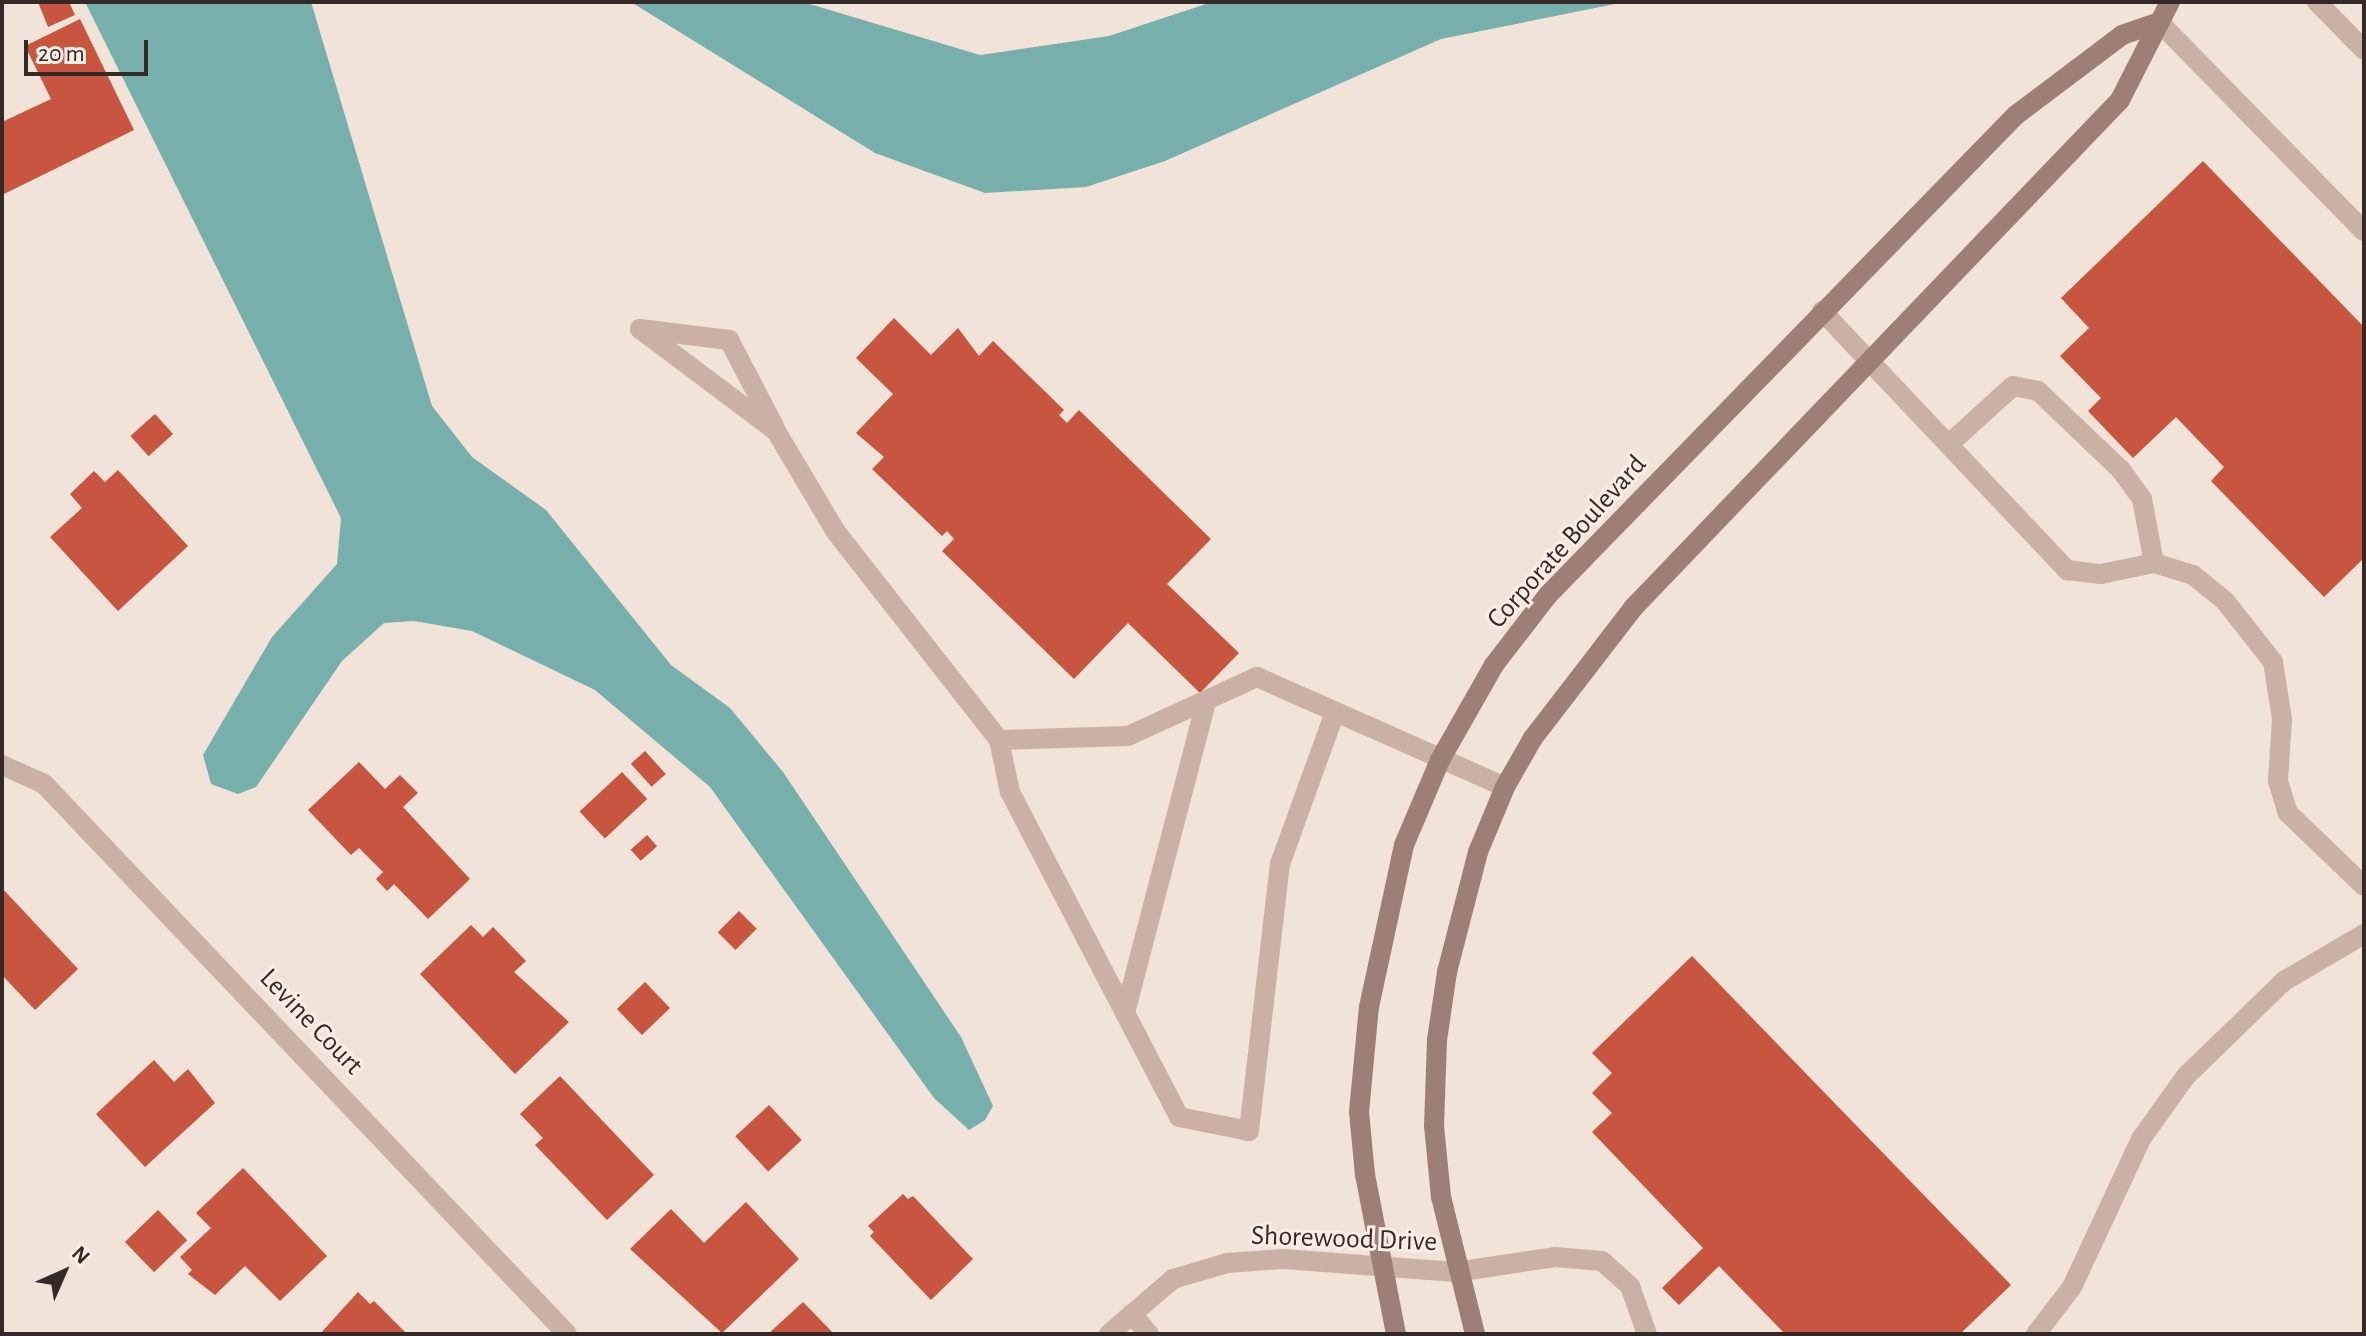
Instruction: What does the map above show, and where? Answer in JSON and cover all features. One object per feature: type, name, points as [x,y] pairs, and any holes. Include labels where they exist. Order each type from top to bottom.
[{"type":"street","points":[[1475,1334],[1456,1272],[1434,1126],[1437,1040],[1447,972],[1478,852],[1505,787],[1533,738],[1633,608],[1868,358],[2120,100],[2170,2]]},
{"type":"street","points":[[2317,2],[2364,50]]},
{"type":"street","points":[[2159,22],[2364,231]]},
{"type":"street","name":"Corporate Boulevard","points":[[1396,1334],[1379,1268],[1359,1112],[1369,1007],[1404,845],[1440,760],[1494,665],[1548,595],[2016,115],[2122,35],[2159,22]]},
{"type":"street","points":[[1822,311],[2067,570],[2101,574],[2154,563],[2193,575],[2225,601],[2273,662],[2282,719],[2278,781],[2288,813],[2364,886]]},
{"type":"street","points":[[776,431],[640,329],[729,340],[776,431],[836,532],[999,740],[1010,792],[1179,1117],[1249,1131],[1280,864],[1335,712]]},
{"type":"street","points":[[1949,444],[2013,386],[2038,391],[2121,470],[2142,499],[2154,563]]},
{"type":"street","points":[[999,740],[1128,736],[1257,677],[1505,787]]},
{"type":"street","points":[[1125,1013],[1206,701]]},
{"type":"street","name":"Levine Court","points":[[2,765],[44,784],[567,1334]]},
{"type":"street","points":[[2036,1334],[2072,1287],[2141,1139],[2186,1076],[2284,981],[2364,934]]},
{"type":"street","name":"Shorewood Drive","points":[[1109,1334],[1173,1279],[1216,1265],[1283,1259],[1456,1272],[1555,1257],[1602,1261],[1630,1286],[1647,1334]]},
{"type":"street","points":[[1132,1314],[1149,1334]]},
{"type":"water","points":[[85,2],[311,2],[432,406],[472,457],[546,510],[671,665],[730,708],[783,772],[961,1037],[993,1106],[985,1120],[969,1130],[934,1098],[710,787],[595,690],[472,631],[414,621],[384,623],[342,661],[256,787],[238,794],[211,784],[203,755],[272,637],[337,564],[341,518]]},
{"type":"water","points":[[631,2],[803,2],[980,55],[1109,36],[1212,2],[1625,2],[1441,39],[1165,161],[1086,187],[985,193],[875,153]]},
{"type":"building","points":[[38,2],[69,2],[75,15],[48,27]]},
{"type":"building","points":[[80,19],[134,130],[2,195],[2,122],[51,99],[25,46]]},
{"type":"building","points":[[2203,161],[2364,327],[2364,558],[2324,597],[2211,481],[2224,467],[2176,417],[2133,458],[2088,411],[2101,398],[2060,356],[2089,328],[2061,298]]},
{"type":"building","points":[[894,318],[931,355],[958,328],[979,356],[993,341],[1064,410],[1059,415],[1067,423],[1079,410],[1211,539],[1167,584],[1239,653],[1200,693],[1128,623],[1074,679],[942,551],[954,539],[947,531],[942,536],[872,469],[884,457],[856,433],[893,394],[856,358]]},
{"type":"building","points":[[155,414],[173,434],[149,456],[130,436]]},
{"type":"building","points":[[118,470],[188,546],[118,611],[50,537],[82,508],[70,494],[94,471],[105,482]]},
{"type":"building","points":[[645,751],[666,774],[652,787],[631,764]]},
{"type":"building","points":[[359,762],[385,789],[400,775],[418,793],[403,807],[470,879],[428,919],[394,884],[387,891],[376,879],[383,872],[359,848],[351,855],[308,810]]},
{"type":"building","points":[[622,772],[647,799],[605,839],[580,812]]},
{"type":"building","points":[[647,835],[657,846],[641,861],[631,850]]},
{"type":"building","points":[[2,888],[78,969],[35,1010],[2,975]]},
{"type":"building","points":[[739,911],[757,929],[735,950],[718,932]]},
{"type":"building","points":[[471,925],[483,937],[493,927],[526,961],[514,972],[569,1022],[515,1074],[420,974]]},
{"type":"building","points":[[1692,956],[2011,1285],[1960,1334],[1785,1334],[1719,1266],[1679,1305],[1662,1288],[1703,1248],[1592,1132],[1612,1113],[1592,1093],[1612,1073],[1592,1053]]},
{"type":"building","points":[[645,982],[670,1008],[642,1035],[617,1009]]},
{"type":"building","points":[[154,1060],[174,1082],[188,1069],[215,1103],[145,1167],[96,1114]]},
{"type":"building","points":[[560,1076],[654,1175],[607,1220],[535,1145],[543,1138],[520,1114]]},
{"type":"building","points":[[769,1105],[802,1140],[768,1171],[735,1136]]},
{"type":"building","points":[[243,1168],[327,1256],[280,1301],[245,1266],[215,1295],[188,1274],[192,1270],[180,1257],[211,1228],[196,1213]]},
{"type":"building","points":[[903,1194],[908,1199],[913,1196],[973,1259],[931,1300],[870,1236],[874,1232],[868,1226]]},
{"type":"building","points":[[746,1202],[799,1259],[722,1333],[630,1249],[671,1209],[704,1243]]},
{"type":"building","points":[[158,1210],[187,1240],[154,1272],[125,1242]]},
{"type":"building","points":[[358,1292],[370,1304],[374,1301],[407,1334],[320,1334]]},
{"type":"building","points":[[803,1302],[834,1334],[768,1334]]}]
